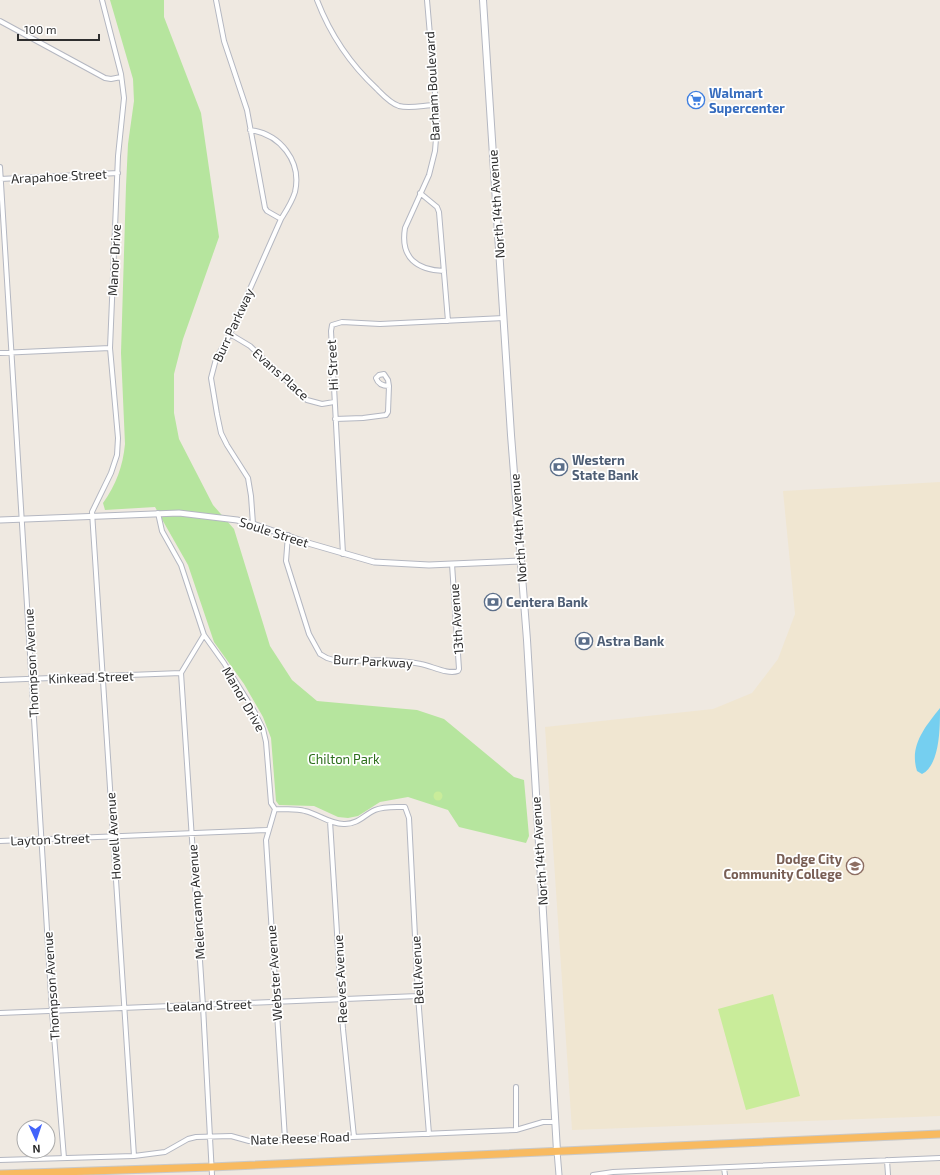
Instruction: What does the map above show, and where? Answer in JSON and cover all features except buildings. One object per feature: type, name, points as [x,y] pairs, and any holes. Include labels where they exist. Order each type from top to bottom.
[{"type":"highway","points":[[0,1174],[940,1134]]},
{"type":"main road","name":"North 14th Avenue","points":[[482,0],[521,561],[557,1151]]},
{"type":"street","name":"Manor Drive","points":[[92,516],[94,504],[111,473],[117,455],[118,438],[110,348],[118,173],[123,116],[121,77],[102,0]]},
{"type":"street","points":[[216,0],[224,41],[243,96],[265,208],[281,220]]},
{"type":"street","points":[[317,0],[327,24],[339,44],[356,67],[382,95],[401,106],[436,105]]},
{"type":"street","name":"Barham Boulevard","points":[[427,0],[437,126],[433,163],[405,228],[404,245],[407,254],[422,268],[444,271]]},
{"type":"street","points":[[0,21],[104,78],[111,79],[121,77]]},
{"type":"street","name":"Burr Parkway","points":[[250,130],[259,132],[278,141],[288,152],[293,163],[296,179],[295,192],[230,334],[216,359],[211,378],[222,433],[227,445],[248,478],[253,524]]},
{"type":"street","name":"Thompson Avenue","points":[[0,167],[52,1011],[64,1158]]},
{"type":"street","name":"Arapahoe Street","points":[[0,179],[118,173]]},
{"type":"street","points":[[420,193],[437,207],[439,212],[448,321]]},
{"type":"street","name":"Hi Street","points":[[343,554],[340,478],[334,402],[332,325],[342,322],[380,324],[504,318]]},
{"type":"street","name":"Evans Place","points":[[230,334],[250,346],[307,400],[322,404],[334,402]]},
{"type":"street","points":[[0,353],[110,348]]},
{"type":"street","points":[[335,419],[386,415],[388,412],[389,386]]},
{"type":"street","name":"Manor Drive","points":[[158,513],[162,530],[181,565],[204,635],[224,663],[254,711],[263,729],[266,742],[271,803],[275,809]]},
{"type":"street","name":"Soule Street","points":[[0,520],[158,513],[205,515],[253,524],[288,535],[308,544],[374,562],[452,564],[521,561]]},
{"type":"street","name":"Howell Avenue","points":[[92,516],[134,1156]]},
{"type":"street","name":"Burr Parkway","points":[[288,535],[286,561],[292,585],[309,634],[320,654],[337,661],[407,662],[456,672]]},
{"type":"street","name":"13th Avenue","points":[[452,564],[459,669],[456,672]]},
{"type":"street","points":[[181,673],[204,635]]},
{"type":"street","name":"Kinkead Street","points":[[0,680],[181,673]]},
{"type":"street","name":"Melencamp Avenue","points":[[181,673],[203,1006],[212,1175]]},
{"type":"street","name":"Bell Avenue","points":[[330,820],[344,825],[356,823],[375,810],[386,807],[405,807],[409,818],[418,996],[429,1134]]},
{"type":"street","points":[[275,809],[299,809],[330,820]]},
{"type":"street","name":"Webster Avenue","points":[[275,809],[266,840],[285,1139]]},
{"type":"street","name":"Reeves Avenue","points":[[330,820],[341,999],[354,1137]]},
{"type":"street","name":"Layton Street","points":[[0,841],[268,830]]},
{"type":"street","name":"Lealand Street","points":[[0,1013],[203,1006],[418,996]]},
{"type":"street","points":[[516,1087],[516,1130]]},
{"type":"street","name":"Nate Reese Road","points":[[0,1160],[134,1156],[166,1152],[188,1139],[196,1137],[232,1136],[249,1141],[429,1134],[516,1130],[543,1122],[556,1122]]},
{"type":"street","name":"North 14th Avenue","points":[[557,1151],[559,1175]]},
{"type":"street","points":[[593,1175],[613,1172],[940,1158]]},
{"type":"street","points":[[887,1160],[888,1175]]},
{"type":"street","points":[[724,1168],[725,1175]]},
{"type":"shaded area","name":"Dodge City Community College","points":[[940,482],[940,1116],[572,1130],[545,727],[713,709],[752,693],[778,659],[795,614],[783,491]]},
{"type":"green space","name":"Chilton Park","points":[[110,0],[164,0],[164,17],[201,113],[219,237],[183,339],[174,374],[174,413],[179,439],[213,505],[234,529],[270,646],[292,680],[317,701],[417,710],[444,719],[514,777],[524,780],[529,836],[526,843],[459,827],[448,810],[408,797],[380,802],[358,816],[348,818],[338,817],[314,806],[279,805],[276,801],[271,738],[263,717],[244,684],[214,642],[188,565],[155,507],[105,510],[103,503],[112,489],[118,475],[123,460],[125,444],[121,353],[128,144],[134,101],[133,79]]},
{"type":"green space","points":[[438,791],[443,796],[438,801],[433,796]]},
{"type":"green space","points":[[773,994],[800,1096],[746,1110],[718,1009]]},
{"type":"water","points":[[940,708],[940,725],[936,754],[928,769],[922,774],[917,771],[915,762],[917,745],[924,730]]},
{"type":"place","name":"Walmart Supercenter","points":[[696,100]]},
{"type":"place","name":"Western State Bank","points":[[559,467]]},
{"type":"place","name":"Centera Bank","points":[[493,602]]},
{"type":"place","name":"Astra Bank","points":[[584,641]]},
{"type":"place","name":"Dodge City Community College","points":[[855,866]]}]
